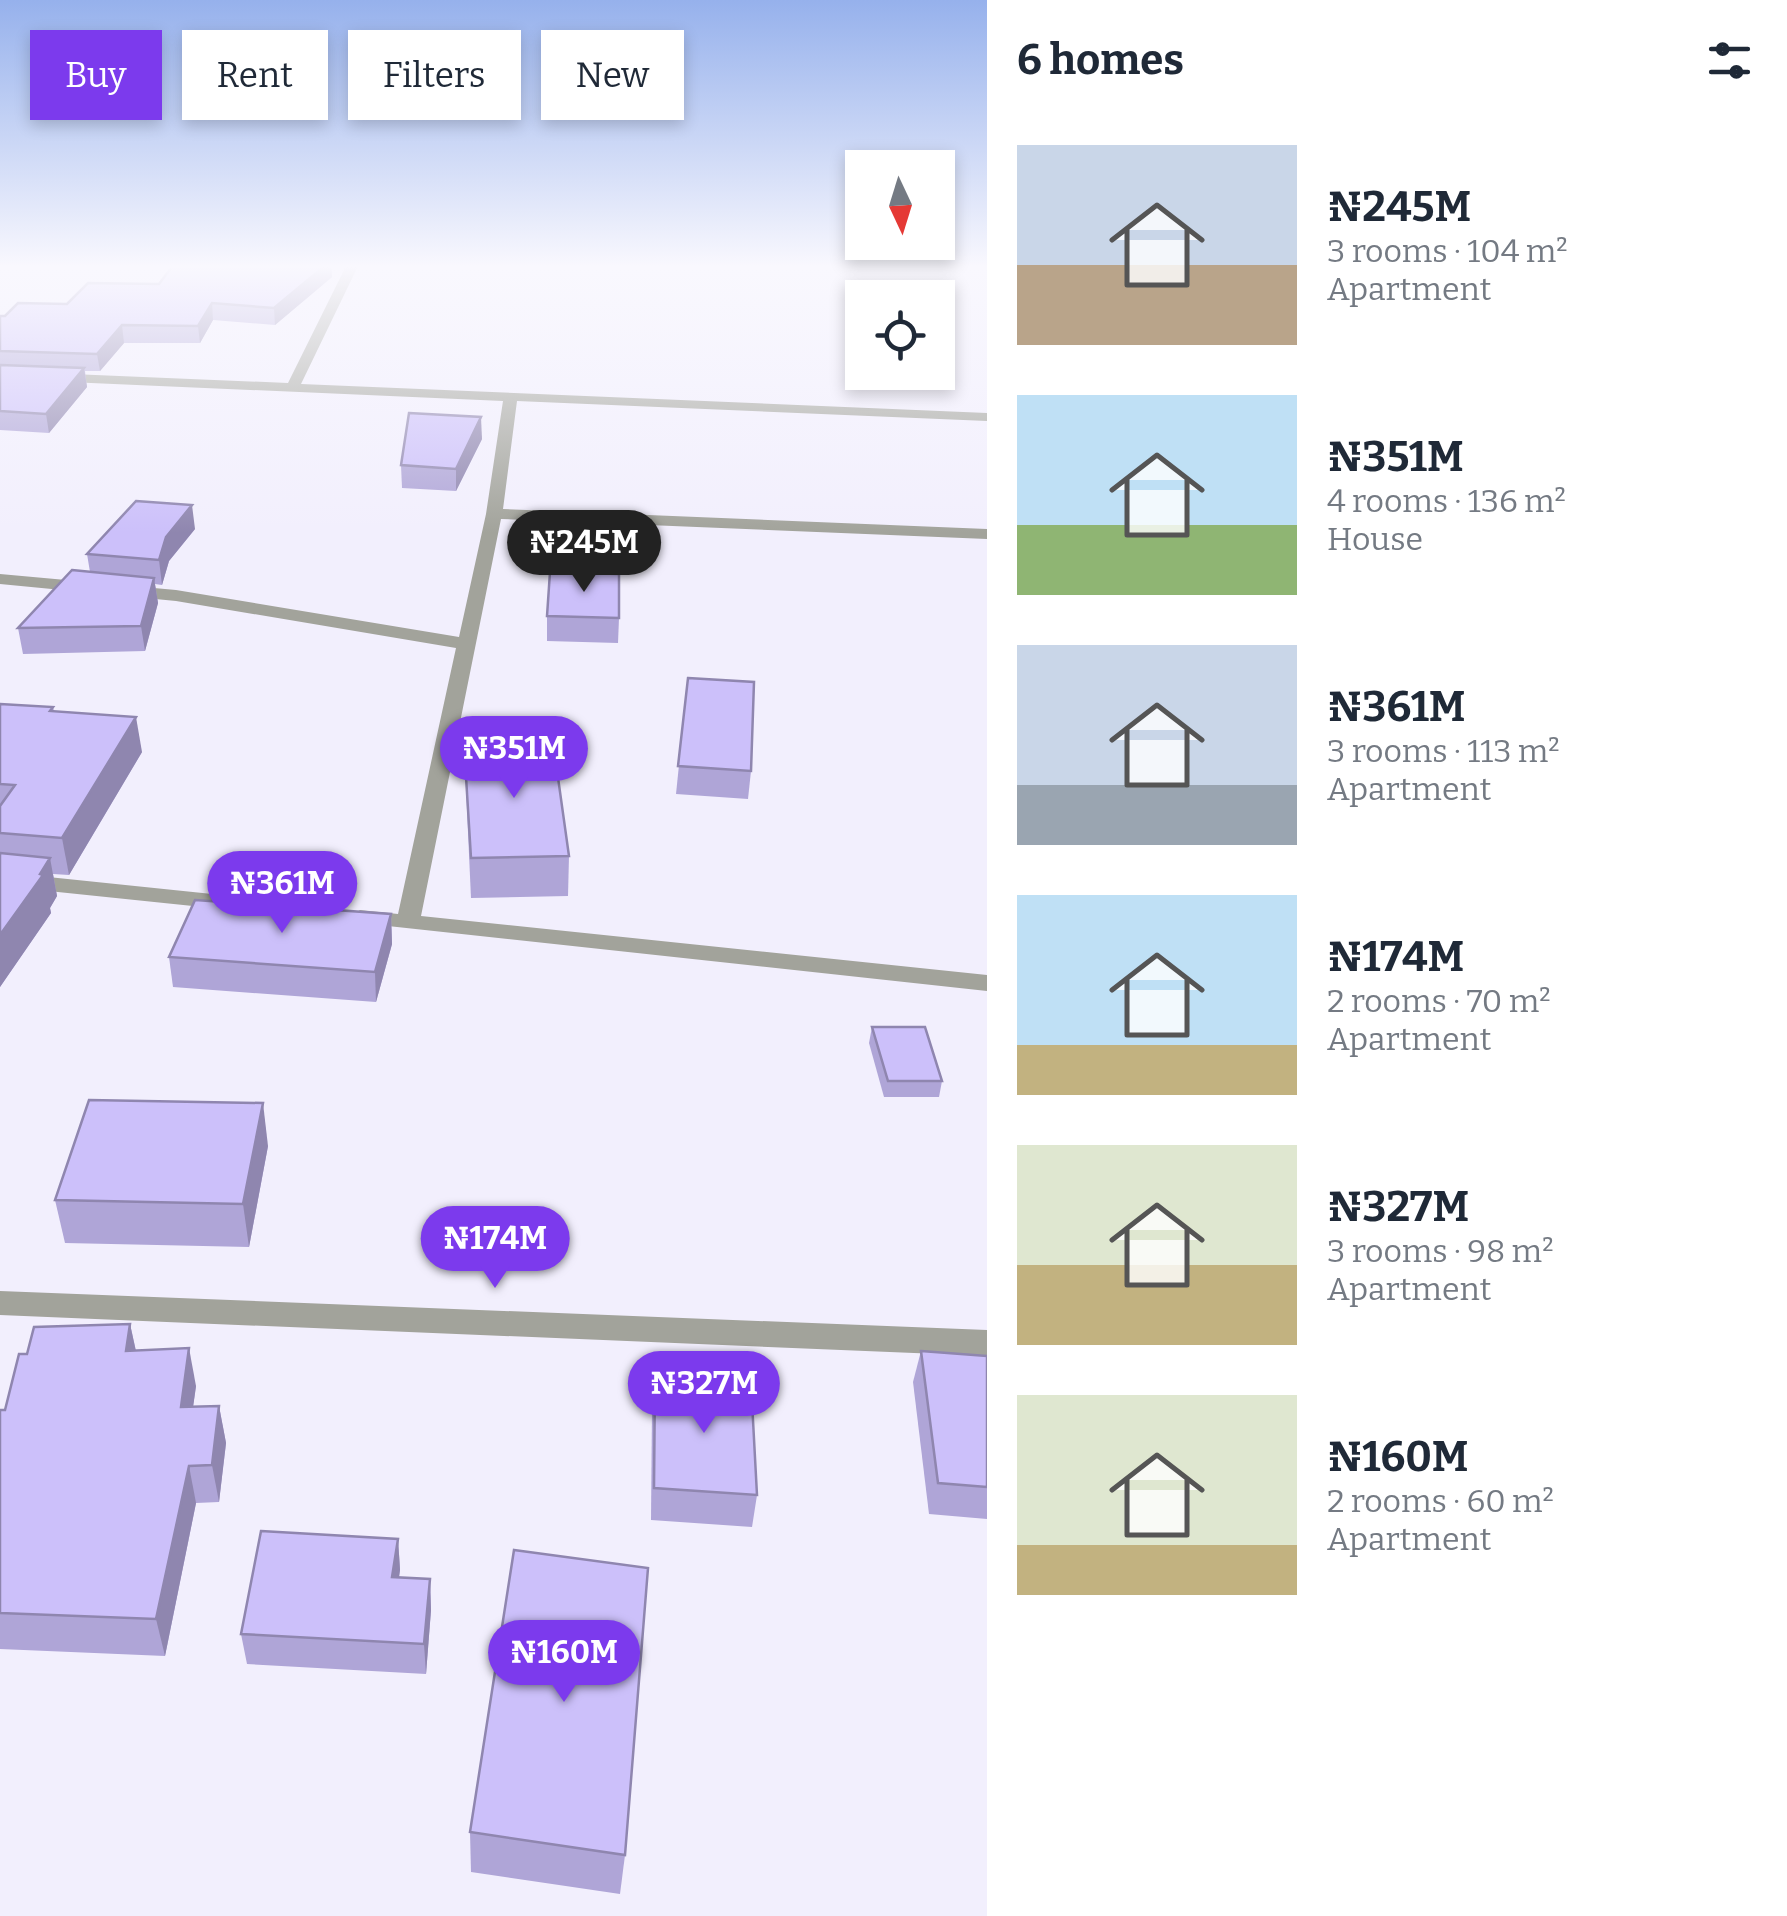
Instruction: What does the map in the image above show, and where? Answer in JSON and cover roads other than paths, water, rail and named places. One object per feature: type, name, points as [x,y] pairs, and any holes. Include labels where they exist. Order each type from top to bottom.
[{"type":"street","points":[[292,389],[309,353]]},
{"type":"street","points":[[0,375],[987,418]]},
{"type":"street","points":[[408,922],[494,514],[510,398]]},
{"type":"street","points":[[494,514],[987,534]]},
{"type":"street","points":[[0,579],[47,581],[315,618],[467,644]]},
{"type":"street","points":[[0,879],[272,908]]},
{"type":"street","points":[[331,914],[987,983]]},
{"type":"street","points":[[0,1303],[987,1344]]}]
